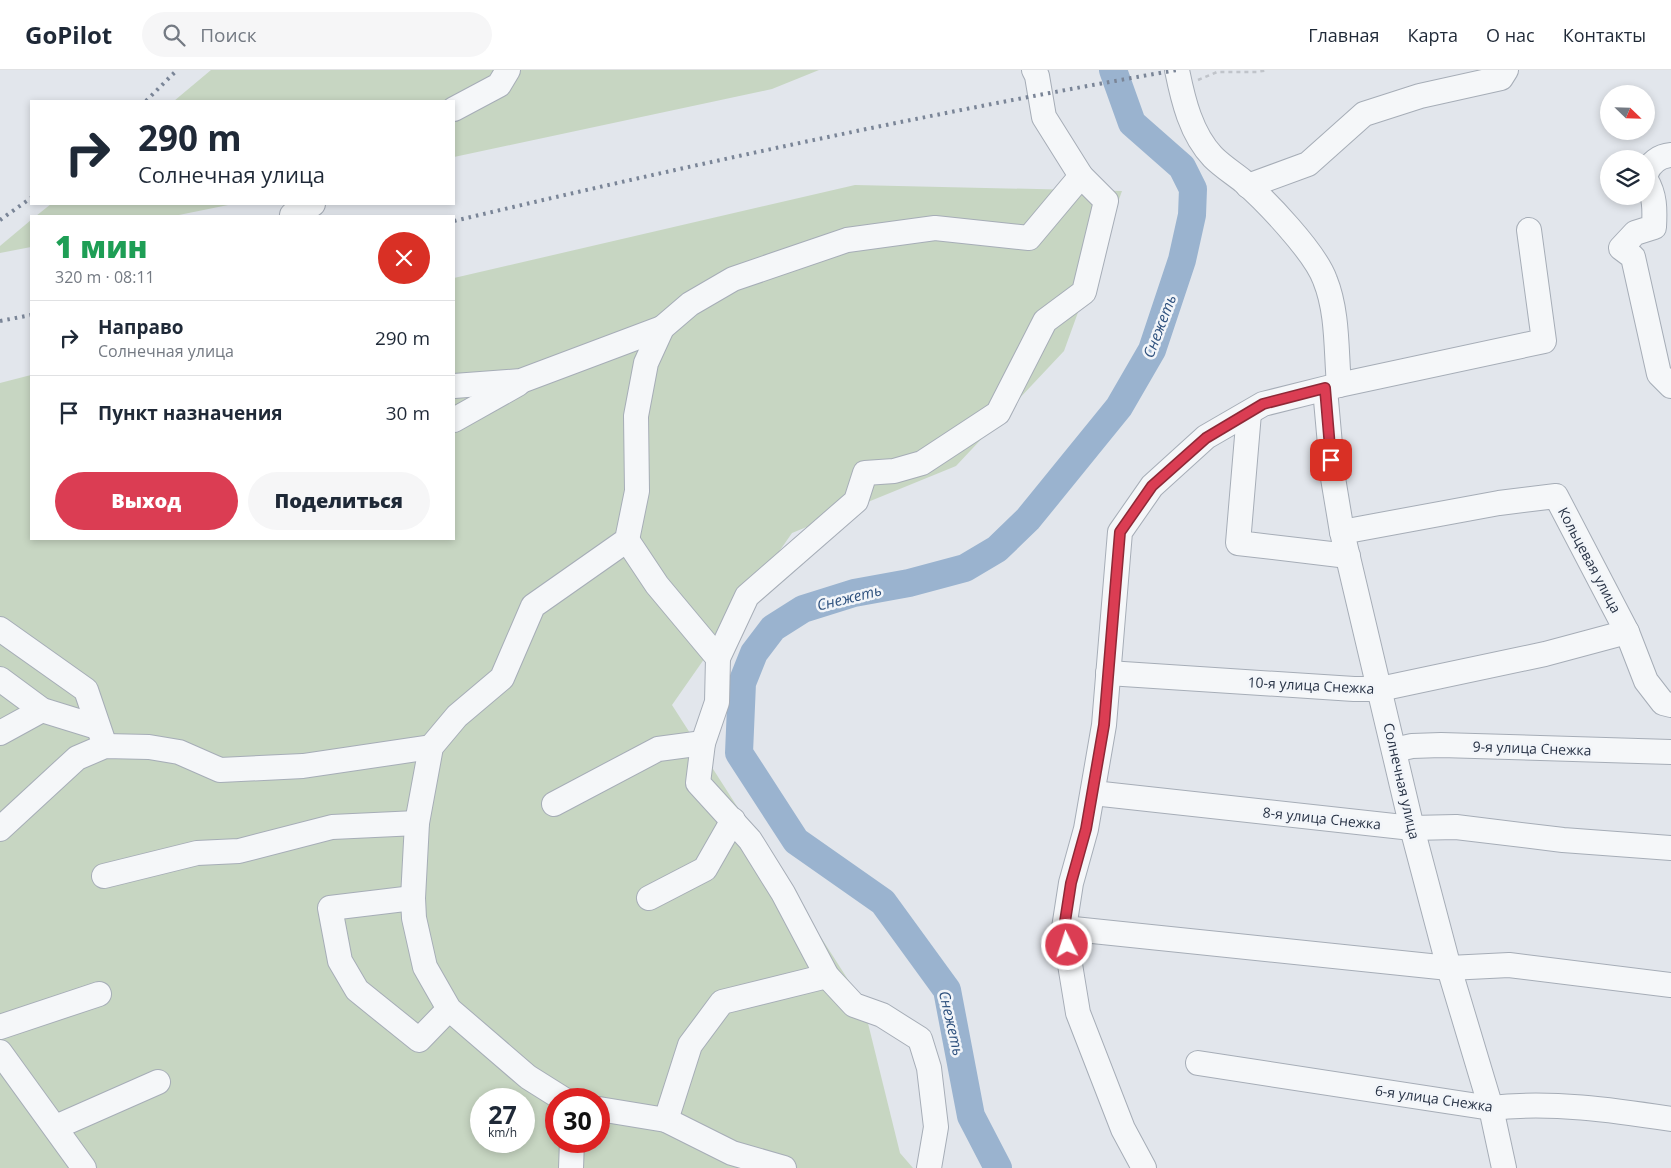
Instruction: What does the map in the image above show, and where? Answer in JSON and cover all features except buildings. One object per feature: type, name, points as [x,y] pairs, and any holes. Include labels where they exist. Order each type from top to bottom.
[{"type":"street","points":[[455,108],[498,85],[508,70]]},
{"type":"street","points":[[929,1168],[936,1127],[929,1068],[920,1039],[882,1016],[854,1005],[827,976],[783,893],[750,840],[698,783],[703,744],[717,702],[718,658],[747,596],[856,501],[865,473],[894,471],[922,463],[998,413],[1044,321],[1084,292],[1106,201],[1080,176],[1044,117],[1037,76],[1034,70]]},
{"type":"street","points":[[1248,186],[1308,164],[1364,114],[1420,96],[1500,78],[1506,70]]},
{"type":"street","name":"Солнечная улица","points":[[1179,79],[1198,136],[1213,156],[1267,204],[1299,241],[1325,278],[1333,305],[1333,478],[1342,532],[1412,828],[1449,968],[1491,1108],[1504,1168]]},
{"type":"street","points":[[1655,162],[1663,156],[1671,155]]},
{"type":"street","points":[[455,419],[521,381],[662,328],[690,304],[733,279],[847,240],[935,228],[1029,238],[1080,176]]},
{"type":"street","points":[[292,215],[311,205]]},
{"type":"street","points":[[1655,205],[1654,227],[1635,233],[1621,248],[1632,257],[1659,374],[1671,386]]},
{"type":"street","points":[[1144,1168],[1123,1129],[1078,1013],[1064,928],[1071,883],[1086,829],[1104,725],[1120,532],[1152,486],[1206,438],[1263,404],[1544,341],[1529,230]]},
{"type":"street","points":[[546,1088],[528,1077],[448,1009],[425,967],[414,918],[413,898],[417,823],[431,747],[457,716],[502,678],[533,606],[627,540],[637,492],[637,400],[646,363],[662,328]]},
{"type":"street","points":[[455,386],[521,381]]},
{"type":"street","points":[[1249,412],[1238,543],[1348,556]]},
{"type":"street","name":"Кольцевая улица","points":[[1342,532],[1499,503],[1556,496],[1627,632],[1646,681],[1663,703],[1671,705]]},
{"type":"street","points":[[627,540],[657,585],[718,658]]},
{"type":"street","points":[[0,629],[86,690],[101,737]]},
{"type":"street","name":"10-я улица Снежка","points":[[1108,673],[1354,690],[1380,688],[1545,654],[1627,632]]},
{"type":"street","points":[[0,679],[42,710],[101,737],[179,752],[220,770],[303,766],[431,747]]},
{"type":"street","points":[[0,734],[42,710]]},
{"type":"street","points":[[0,829],[101,737]]},
{"type":"street","points":[[554,804],[658,749],[703,744]]},
{"type":"street","name":"9-я улица Снежка","points":[[1394,750],[1412,746],[1442,744],[1671,752]]},
{"type":"street","name":"8-я улица Снежка","points":[[1093,792],[1412,828],[1456,827],[1563,840],[1671,848]]},
{"type":"street","points":[[649,898],[705,869],[733,820]]},
{"type":"street","points":[[104,876],[143,869],[197,853],[238,851],[332,827],[417,823]]},
{"type":"street","points":[[413,898],[330,908],[340,961],[357,990],[418,1040],[448,1009]]},
{"type":"street","points":[[1064,928],[1449,968],[1509,965],[1671,986]]},
{"type":"street","points":[[666,1120],[690,1045],[722,1002],[827,976]]},
{"type":"street","points":[[0,1027],[99,994]]},
{"type":"street","points":[[0,1052],[84,1168]]},
{"type":"street","name":"6-я улица Снежка","points":[[1198,1063],[1491,1108],[1522,1104],[1636,1113],[1671,1118]]},
{"type":"street","points":[[56,1127],[158,1082]]},
{"type":"street","points":[[610,1111],[666,1120],[732,1153],[784,1168]]},
{"type":"street","points":[[571,1168],[572,1153]]},
{"type":"path","points":[[1179,79],[1217,72],[1257,72],[1268,70]]},
{"type":"green space","points":[[211,70],[819,70],[772,89],[455,157],[455,100],[175,100]]},
{"type":"green space","points":[[855,185],[1122,191],[1064,351],[956,466],[792,533],[672,705],[863,1003],[900,1153],[913,1168],[0,1168],[0,383],[30,375],[30,540],[455,540],[455,278]]},
{"type":"green space","points":[[50,205],[228,205],[179,215],[37,215]]},
{"type":"green space","points":[[30,221],[30,247],[0,253],[0,246]]},
{"type":"waterway","name":"Снежеть","points":[[998,1168],[971,1116],[947,990],[883,902],[796,841],[739,753],[742,683],[754,653],[773,628],[803,609],[854,593],[909,583],[965,568],[997,549],[1028,519],[1119,407],[1152,350],[1182,260],[1192,215],[1193,189],[1182,167],[1132,123],[1113,70]]},
{"type":"railway","points":[[147,100],[177,70]]},
{"type":"railway","points":[[455,221],[814,140],[996,103],[1177,70]]},
{"type":"railway","points":[[0,220],[30,199]]},
{"type":"railway","points":[[0,321],[30,315]]},
{"type":"route","points":[[1067,945],[1064,928],[1071,883],[1086,829],[1104,725],[1120,532],[1152,486],[1206,438],[1263,404],[1325,388],[1331,460]]}]
